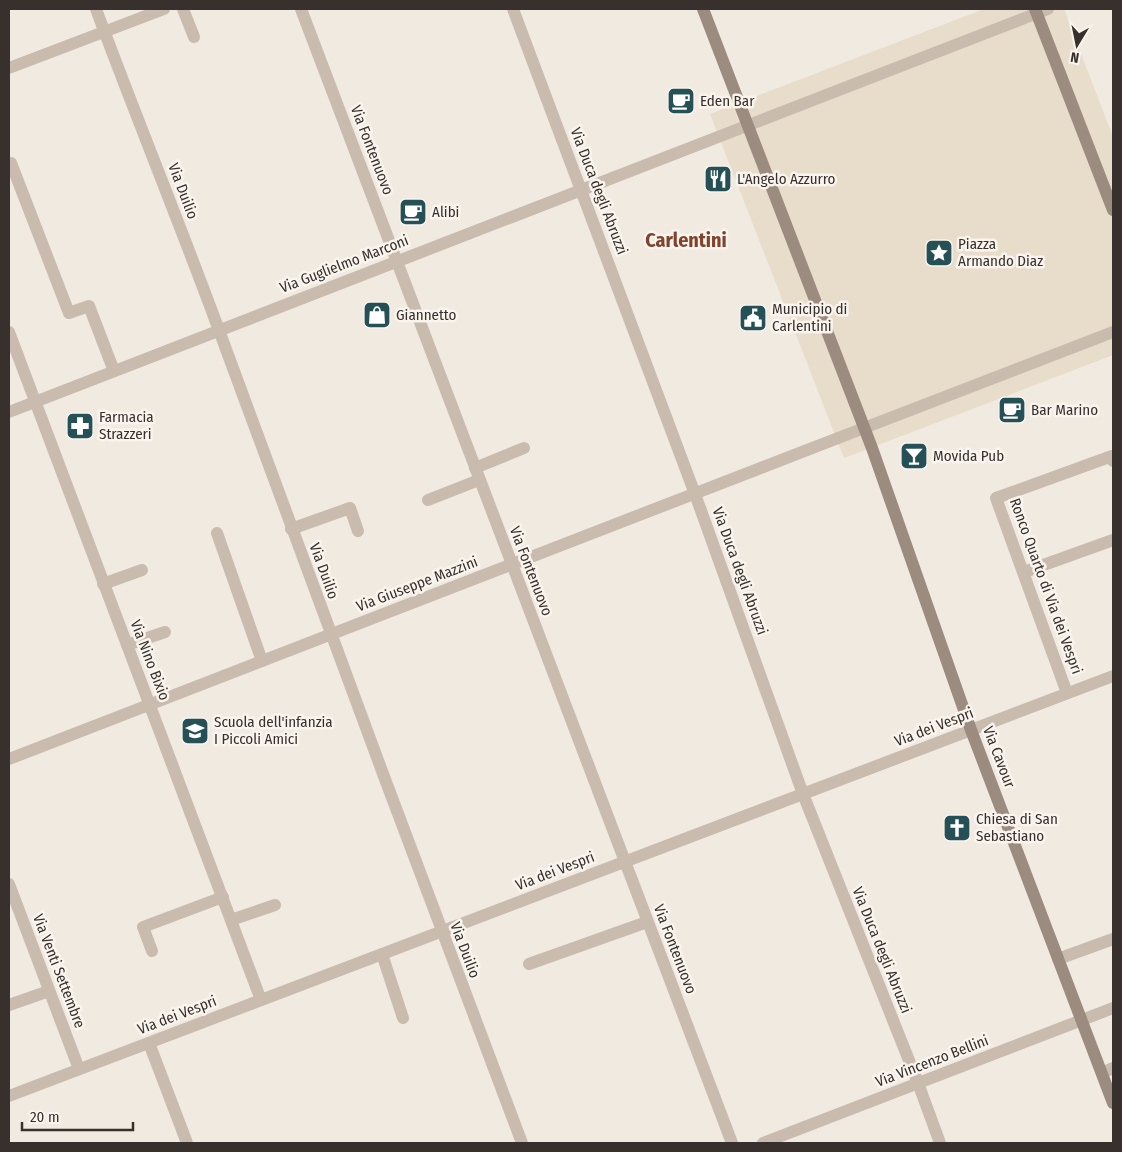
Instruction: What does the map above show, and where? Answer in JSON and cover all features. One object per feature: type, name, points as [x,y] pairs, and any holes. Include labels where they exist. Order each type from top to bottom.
[{"type":"main road","name":"Via Cavour","points":[[703,9],[746,125],[872,448],[971,730],[1058,959],[1082,1020],[1108,1070],[1113,1103]]},
{"type":"main road","points":[[1040,10],[1113,210]]},
{"type":"street","name":"Via Duilio","points":[[96,9],[219,331],[330,635],[522,1143]]},
{"type":"street","points":[[9,68],[164,9]]},
{"type":"street","points":[[183,9],[194,37]]},
{"type":"street","name":"Via Fontenuovo","points":[[301,9],[732,1143]]},
{"type":"street","name":"Via Duca degli Abruzzi","points":[[513,9],[695,494],[803,794],[940,1143]]},
{"type":"street","name":"Via Guglielmo Marconi","points":[[9,412],[1040,10]]},
{"type":"street","points":[[11,163],[69,314],[89,306],[114,372]]},
{"type":"street","name":"Via Nino Bixio","points":[[9,332],[261,1000]]},
{"type":"street","name":"Via Giuseppe Mazzini","points":[[9,759],[1113,332]]},
{"type":"street","points":[[428,500],[524,448]]},
{"type":"street","name":"Ronco Quarto di Via dei Vespri","points":[[1067,693],[996,498],[1112,456],[1113,461]]},
{"type":"street","points":[[291,529],[350,508],[358,532]]},
{"type":"street","points":[[217,533],[262,661]]},
{"type":"street","points":[[1024,572],[1113,540]]},
{"type":"street","points":[[103,584],[142,570]]},
{"type":"street","points":[[127,645],[165,632]]},
{"type":"street","name":"Via dei Vespri","points":[[9,1096],[1113,676]]},
{"type":"street","name":"Via Venti Settembre","points":[[9,884],[79,1069]]},
{"type":"street","points":[[152,951],[143,927],[223,897]]},
{"type":"street","points":[[231,920],[275,905]]},
{"type":"street","points":[[529,964],[647,922]]},
{"type":"street","points":[[1058,959],[1113,940]]},
{"type":"street","points":[[382,954],[404,1018]]},
{"type":"street","points":[[9,1005],[49,991]]},
{"type":"street","name":"Via Vincenzo Bellini","points":[[763,1143],[1113,1008]]},
{"type":"street","points":[[149,1043],[187,1143]]},
{"type":"shaded area","name":"Piazza Armando Diaz","points":[[984,9],[1064,9],[1113,137],[1113,355],[844,458],[710,114]]},
{"type":"place","name":"Eden Bar","points":[[681,101]]},
{"type":"place","name":"L'Angelo Azzurro","points":[[718,179]]},
{"type":"place","name":"Alibi","points":[[413,212]]},
{"type":"place","name":"Piazza Armando Diaz","points":[[939,253]]},
{"type":"place","name":"Giannetto","points":[[377,315]]},
{"type":"place","name":"Municipio di Carlentini","points":[[753,318]]},
{"type":"place","name":"Bar Marino","points":[[1012,410]]},
{"type":"place","name":"Farmacia Strazzeri","points":[[80,426]]},
{"type":"place","name":"Movida Pub","points":[[914,456]]},
{"type":"place","name":"Scuola dell'infanzia I Piccoli Amici","points":[[195,731]]},
{"type":"place","name":"Chiesa di San Sebastiano","points":[[957,828]]},
{"type":"district","name":"Carlentini","points":[[686,240]]}]
